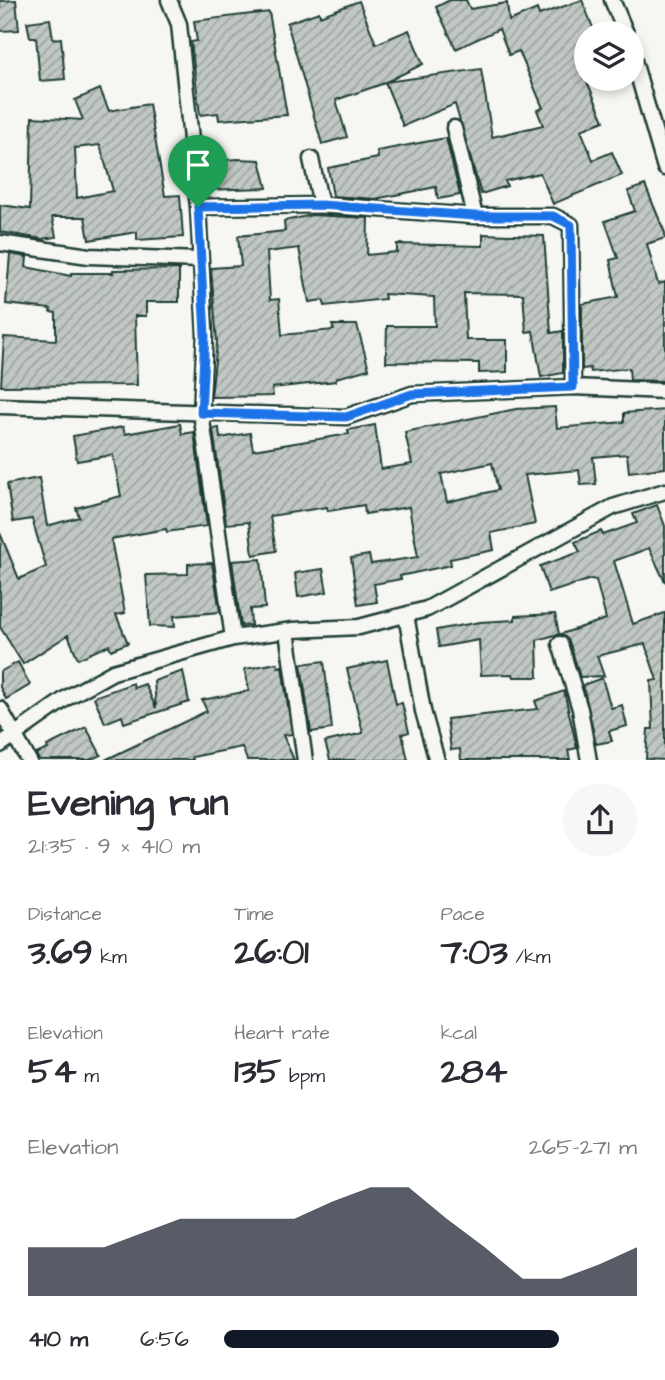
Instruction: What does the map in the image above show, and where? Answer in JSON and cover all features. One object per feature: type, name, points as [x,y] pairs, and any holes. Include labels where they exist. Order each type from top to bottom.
[{"type":"street","points":[[169,0],[179,24],[198,207],[205,335],[201,413],[233,638]]},
{"type":"street","points":[[612,0],[621,21]]},
{"type":"street","points":[[643,91],[665,168]]},
{"type":"street","points":[[454,128],[475,216]]},
{"type":"street","points":[[311,159],[321,205]]},
{"type":"street","points":[[198,207],[321,205],[475,216],[553,216],[571,225],[573,387]]},
{"type":"street","points":[[0,243],[89,256],[199,260]]},
{"type":"street","points":[[0,406],[346,417],[412,394],[573,387],[665,391]]},
{"type":"street","points":[[0,746],[68,697],[113,672],[233,638],[287,631],[359,627],[428,609],[613,507],[665,491]]},
{"type":"street","points":[[406,615],[424,711],[437,760]]},
{"type":"street","points":[[287,631],[305,760]]},
{"type":"street","points":[[561,644],[580,709],[589,760]]},
{"type":"street","points":[[0,709],[29,760]]},
{"type":"building","points":[[16,0],[19,30],[0,31],[0,1]]},
{"type":"building","points":[[450,0],[466,0],[470,9],[507,3],[509,21],[537,9],[539,15],[582,0],[590,21],[574,21],[574,91],[591,91],[604,121],[581,130],[593,160],[612,152],[622,175],[553,204],[540,173],[505,181],[507,186],[481,194],[455,104],[403,126],[385,82],[481,69],[492,137],[543,125],[537,110],[543,108],[519,51],[509,55],[499,29],[456,49],[436,7]]},
{"type":"building","points":[[359,1],[376,44],[409,30],[423,64],[382,84],[336,100],[347,137],[322,144],[287,23],[319,12],[320,16]]},
{"type":"building","points":[[269,12],[287,115],[219,120],[218,113],[200,115],[191,42],[197,41],[194,21]]},
{"type":"building","points":[[50,19],[53,39],[61,38],[65,79],[40,81],[36,37],[30,37],[27,22]]},
{"type":"building","points":[[100,89],[109,111],[149,104],[165,196],[180,195],[183,237],[137,240],[137,232],[89,240],[85,217],[52,217],[56,237],[42,239],[0,232],[0,205],[30,209],[32,117],[83,120],[75,100]],"holes":[[[100,145],[113,191],[77,198],[75,148]]]},
{"type":"building","points":[[446,138],[460,195],[438,199],[436,187],[375,199],[333,196],[328,168],[378,158],[377,151]]},
{"type":"building","points":[[260,160],[267,188],[206,190],[204,162]]},
{"type":"building","points":[[645,185],[665,233],[665,238],[647,244],[658,284],[665,282],[665,381],[630,380],[629,368],[591,372],[590,368],[582,369],[582,304],[618,297],[610,260],[618,258],[605,221],[635,211],[628,191]]},
{"type":"building","points":[[312,215],[368,218],[367,255],[397,252],[397,244],[483,246],[483,234],[544,236],[551,333],[563,331],[563,373],[541,377],[533,331],[526,332],[523,294],[464,293],[466,340],[507,340],[507,372],[479,373],[479,363],[386,362],[387,326],[435,326],[434,297],[384,294],[385,299],[325,306],[323,300],[309,302],[299,248],[267,252],[270,300],[279,299],[282,335],[334,330],[332,325],[357,325],[369,369],[336,378],[336,381],[272,388],[273,396],[211,397],[217,342],[211,268],[241,266],[238,236],[285,231],[284,221]]},
{"type":"building","points":[[10,254],[27,257],[26,267],[71,276],[71,273],[113,273],[113,270],[179,269],[179,302],[146,302],[146,316],[135,316],[137,385],[1,386],[4,337],[56,340],[56,313],[50,312],[51,309],[6,304]]},
{"type":"building","points":[[555,407],[557,428],[624,422],[624,413],[665,410],[665,468],[629,472],[627,454],[593,457],[596,484],[581,485],[579,470],[525,475],[535,524],[491,533],[494,550],[450,559],[451,565],[374,584],[377,602],[358,605],[351,558],[369,555],[371,564],[418,557],[409,507],[365,514],[364,505],[328,511],[327,507],[270,516],[276,551],[253,555],[249,522],[226,524],[213,429],[219,428],[220,438],[250,433],[253,450],[349,434],[348,430],[375,425],[381,469],[412,464],[405,432],[516,409]],"holes":[[[492,463],[498,490],[447,502],[441,474]]]},
{"type":"building","points":[[180,424],[182,434],[194,432],[207,526],[167,532],[166,529],[111,539],[125,613],[116,615],[128,643],[111,650],[109,645],[78,659],[68,635],[23,664],[0,627],[0,533],[19,579],[46,567],[32,519],[13,522],[7,484],[39,478],[47,526],[79,517],[76,508],[121,496],[113,455],[77,461],[73,436],[123,427],[125,434]]},
{"type":"building","points":[[657,505],[665,526],[665,582],[649,548],[614,561],[633,624],[665,613],[665,760],[646,759],[648,729],[653,729],[651,681],[657,680],[645,644],[597,656],[604,676],[580,677],[569,641],[561,634],[606,619],[596,580],[591,579],[549,593],[540,566],[580,552],[575,542],[601,531],[603,535],[637,523],[633,514]]},
{"type":"building","points":[[261,559],[265,608],[250,609],[251,625],[241,626],[232,561]]},
{"type":"building","points":[[212,563],[220,612],[174,616],[175,627],[150,626],[146,575],[188,574],[188,564]]},
{"type":"building","points":[[323,569],[327,592],[298,597],[295,573]]},
{"type":"building","points":[[555,614],[559,634],[537,640],[538,677],[514,677],[513,674],[481,675],[479,640],[439,647],[436,630],[480,622],[515,620],[515,616]]},
{"type":"building","points":[[387,660],[396,704],[402,703],[409,732],[402,734],[408,760],[330,760],[325,742],[363,733],[347,669]]},
{"type":"building","points":[[324,661],[332,729],[311,732],[301,664]]},
{"type":"building","points":[[18,662],[30,685],[6,699],[0,687],[0,672]]},
{"type":"building","points":[[277,663],[278,667],[282,666],[292,734],[283,735],[294,760],[247,760],[242,747],[192,757],[193,760],[105,760],[207,711],[202,700],[249,691],[245,669]]},
{"type":"building","points":[[183,671],[189,702],[124,723],[122,716],[105,723],[94,697],[133,683],[134,688],[145,684],[156,708],[154,681]]},
{"type":"building","points":[[602,678],[611,708],[622,705],[627,726],[609,731],[612,741],[596,744],[583,685]]},
{"type":"building","points":[[564,691],[577,748],[568,750],[570,760],[461,760],[460,749],[451,750],[447,719],[538,709],[535,701]]},
{"type":"building","points":[[86,727],[101,755],[89,760],[39,760],[36,754],[48,749],[47,746]]},
{"type":"route","points":[[321,205],[475,216],[553,216],[571,225],[573,387],[498,393],[455,391],[412,394],[346,417],[201,413],[205,335],[198,207],[321,205]]}]
